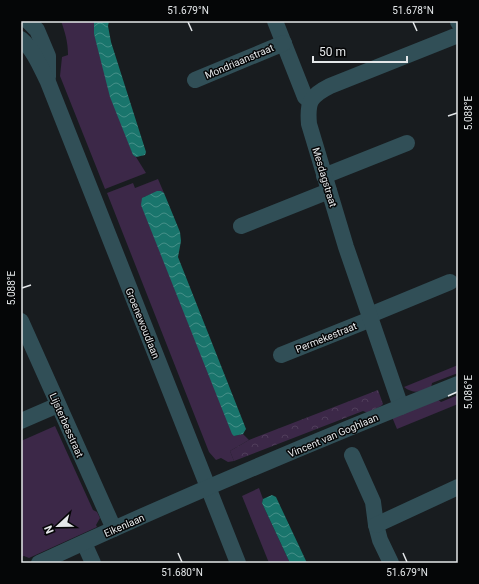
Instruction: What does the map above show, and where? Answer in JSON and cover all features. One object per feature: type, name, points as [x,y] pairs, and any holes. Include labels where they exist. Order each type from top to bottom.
[{"type":"street","name":"Groenewoudlaan","points":[[28,21],[37,30],[48,56],[48,82]]},
{"type":"street","name":"Mondriaanstraat","points":[[275,21],[305,97],[310,101]]},
{"type":"street","points":[[310,101],[317,93],[330,86],[458,36]]},
{"type":"street","name":"Groenewoudlaan","points":[[21,39],[38,61],[48,82],[238,563]]},
{"type":"street","name":"Mondriaanstraat","points":[[195,80],[284,43]]},
{"type":"street","name":"Mesdagstraat","points":[[310,101],[308,116],[309,124],[346,247],[401,407]]},
{"type":"street","points":[[240,226],[407,143]]},
{"type":"street","name":"Permekestraat","points":[[281,355],[450,282]]},
{"type":"street","name":"Lijsterbesstraat","points":[[21,321],[114,529]]},
{"type":"street","name":"Vincent van Goghlaan","points":[[209,488],[458,384]]},
{"type":"street","points":[[21,421],[58,405]]},
{"type":"street","points":[[352,455],[373,502],[376,525],[380,540],[391,563]]},
{"type":"street","points":[[376,525],[458,487]]},
{"type":"street","name":"Eikenlaan","points":[[39,563],[209,488]]},
{"type":"street","points":[[84,543],[93,563]]},
{"type":"green space","points":[[61,21],[94,21],[94,34],[133,155],[136,157],[146,173],[105,189],[60,76],[62,57],[68,55],[66,37]]},
{"type":"green space","points":[[158,179],[164,193],[161,191],[144,197],[234,436],[243,434],[249,440],[230,451],[234,461],[228,462],[221,458],[216,460],[209,452],[107,193],[133,183],[135,188]]},
{"type":"green space","points":[[458,365],[458,373],[432,383],[431,388],[417,392],[410,391],[404,387]]},
{"type":"green space","points":[[378,390],[383,404],[368,413],[363,411],[234,461],[230,451],[249,440]]},
{"type":"green space","points":[[458,395],[458,404],[397,429],[392,417],[436,398],[441,402]]},
{"type":"green space","points":[[55,426],[93,510],[97,512],[100,518],[96,525],[97,527],[29,558],[24,556],[21,557],[21,441]]},
{"type":"green space","points":[[259,488],[263,499],[262,503],[290,563],[269,563],[242,496]]},
{"type":"water","points":[[94,21],[109,21],[108,26],[111,42],[146,152],[145,155],[136,157],[133,155],[110,97],[94,34]]},
{"type":"water","points":[[157,191],[164,193],[180,232],[181,241],[178,257],[246,429],[243,434],[234,436],[232,434],[141,205],[142,198]]},
{"type":"water","points":[[272,495],[276,497],[307,563],[290,563],[262,503],[263,499]]}]
